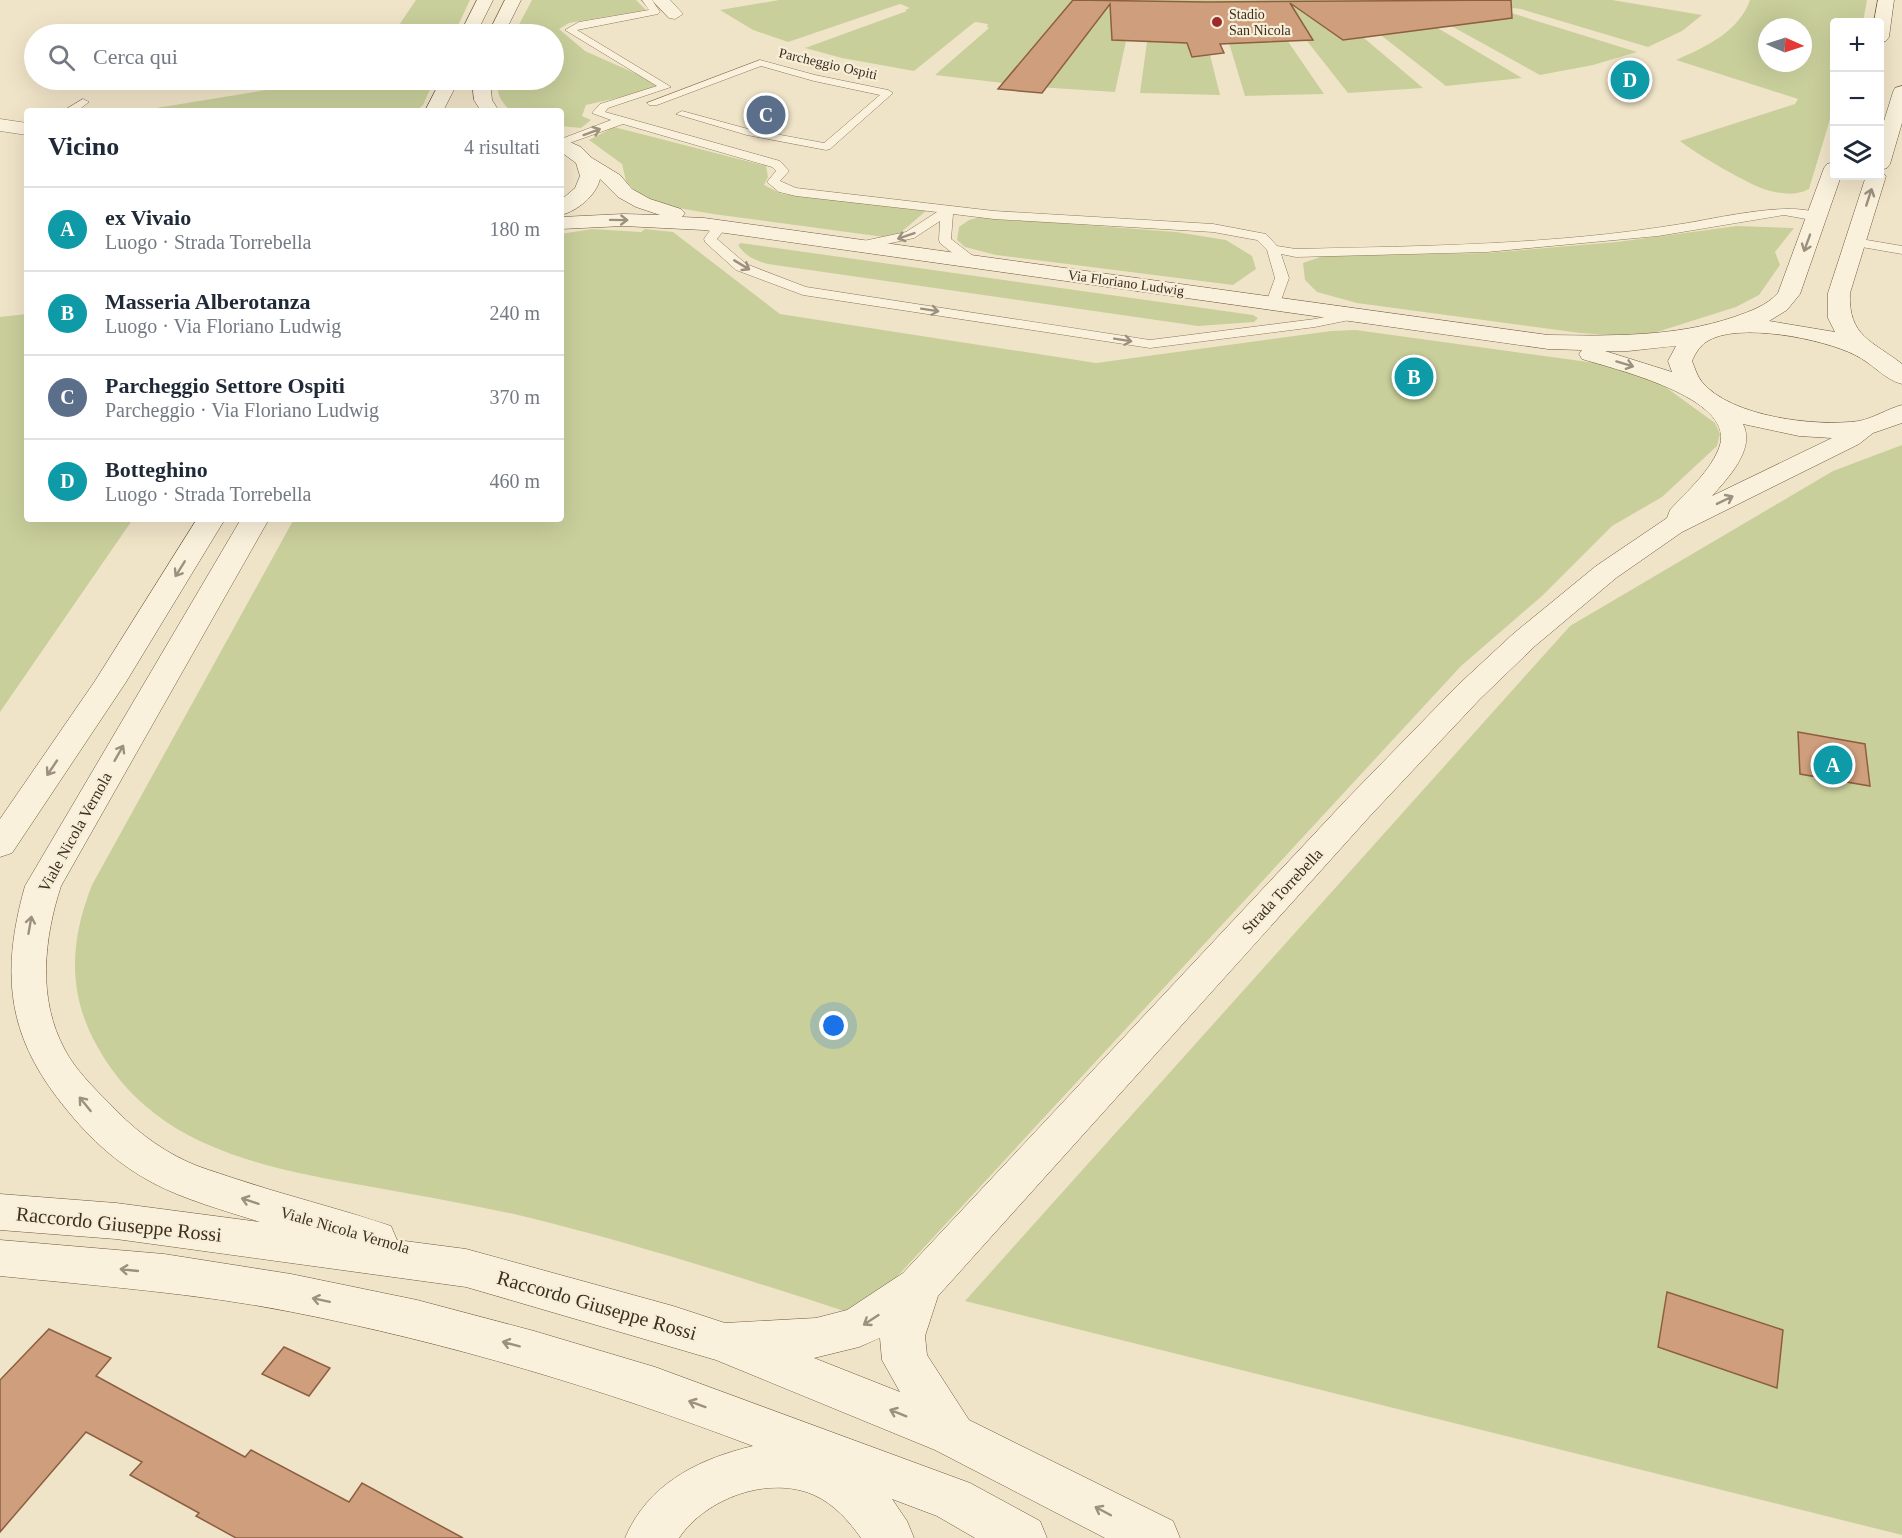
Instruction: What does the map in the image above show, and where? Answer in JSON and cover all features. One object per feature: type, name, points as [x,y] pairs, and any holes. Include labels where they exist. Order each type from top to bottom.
[{"type":"main road","points":[[473,24],[485,0]]},
{"type":"main road","points":[[501,24],[513,0]]},
{"type":"main road","points":[[660,0],[675,14]]},
{"type":"main road","points":[[1884,18],[1887,0]]},
{"type":"main road","points":[[436,108],[445,90]]},
{"type":"main road","points":[[482,90],[483,100],[488,108]]},
{"type":"main road","points":[[1884,156],[1896,130],[1902,92]]},
{"type":"main road","points":[[0,125],[24,129]]},
{"type":"main road","points":[[564,146],[577,152],[634,198],[712,225]]},
{"type":"main road","points":[[564,207],[580,196],[589,185],[592,173],[588,163]]},
{"type":"main road","points":[[1672,526],[1720,468],[1733,447],[1734,432],[1725,417],[1685,377],[1680,362],[1686,347],[1706,333],[1751,320],[1783,303],[1793,284],[1830,179]]},
{"type":"main road","points":[[1875,180],[1839,293],[1837,312],[1844,330],[1866,351],[1902,377]]},
{"type":"main road","points":[[564,223],[623,220],[712,225]]},
{"type":"main road","name":"Via Floriano Ludwig","points":[[712,225],[1548,342]]},
{"type":"main road","points":[[1548,342],[1628,344],[1706,333],[1768,328],[1798,330],[1830,338],[1902,366]]},
{"type":"main road","points":[[1548,342],[1650,372],[1760,420],[1794,428],[1833,431],[1863,429],[1898,418]]},
{"type":"main road","points":[[1672,526],[1850,439],[1863,429]]},
{"type":"main road","points":[[0,845],[110,682],[209,522]]},
{"type":"main road","name":"Viale Nicola Vernola","points":[[253,522],[43,886],[33,913],[28,940],[27,978],[33,1015],[45,1050],[96,1118],[127,1147],[171,1173],[281,1211],[395,1244],[466,1268]]},
{"type":"main road","name":"Strada Torrebella","points":[[919,1286],[1358,808],[1469,692],[1524,640],[1597,579],[1672,526]]},
{"type":"main road","name":"Raccordo Giuseppe Rossi","points":[[0,1212],[116,1221],[466,1268],[725,1343],[952,1435],[1031,1473],[1155,1538]]},
{"type":"main road","points":[[0,1258],[164,1273],[291,1293],[417,1320],[534,1351],[655,1388],[953,1499],[1022,1538]]},
{"type":"main road","points":[[725,1343],[816,1338],[859,1327],[919,1286]]},
{"type":"main road","points":[[919,1286],[902,1336],[905,1360],[952,1435]]},
{"type":"main road","points":[[742,1421],[866,1504],[889,1538]]},
{"type":"main road","points":[[650,1538],[656,1526],[688,1496],[725,1475],[766,1466],[953,1499]]},
{"type":"lane","points":[[647,0],[655,12],[579,25],[570,30],[666,87],[604,106],[598,113],[776,164],[783,171],[773,182],[783,189],[947,211],[1213,228],[1261,237],[1273,249],[1282,278],[1273,303]]},
{"type":"lane","name":"Parcheggio Ospiti","points":[[564,143],[641,108],[760,63],[814,78],[888,93],[825,147],[747,132],[682,114]]},
{"type":"lane","points":[[74,108],[83,102]]},
{"type":"lane","points":[[859,246],[910,235],[947,211]]},
{"type":"lane","points":[[947,211],[945,240],[972,262]]},
{"type":"lane","points":[[1273,249],[1296,253],[1487,248],[1658,232],[1784,211],[1817,216]]},
{"type":"lane","points":[[712,225],[710,239],[741,267],[803,291],[1150,344],[1315,323],[1354,315]]},
{"type":"lane","points":[[1855,242],[1902,250]]},
{"type":"green space","points":[[416,0],[470,0],[459,24],[400,24]]},
{"type":"green space","points":[[532,0],[636,0],[646,10],[569,23],[564,26],[564,24],[519,24]]},
{"type":"green space","points":[[779,0],[1612,0],[1702,15],[1682,31],[1648,47],[1521,9],[1513,8],[1505,11],[1637,52],[1593,65],[1540,75],[1453,27],[1446,25],[1436,27],[1522,78],[1446,86],[1382,36],[1364,35],[1364,38],[1423,88],[1348,93],[1307,41],[1287,40],[1324,94],[1245,96],[1229,43],[1207,43],[1220,95],[1140,93],[1147,42],[1142,39],[1126,41],[1115,92],[1037,87],[935,75],[989,28],[988,24],[975,22],[914,71],[842,58],[805,48],[910,8],[900,4],[788,42],[753,30],[720,10]]},
{"type":"green space","points":[[1750,0],[1867,0],[1864,18],[1830,18],[1830,119],[1809,189],[1783,193],[1759,187],[1722,168],[1680,141],[1795,104],[1798,99],[1676,60],[1720,37],[1738,21]]},
{"type":"green space","points":[[564,33],[585,51],[666,87],[586,105],[582,116],[591,120],[581,128],[564,126],[564,108],[508,108],[498,90],[564,90]]},
{"type":"green space","points":[[266,90],[430,90],[420,108],[156,108]]},
{"type":"green space","points":[[614,127],[766,166],[768,177],[764,185],[782,194],[926,211],[900,233],[884,237],[667,206],[637,193],[626,181],[622,164],[589,140]]},
{"type":"green space","points":[[980,217],[1176,232],[1226,240],[1252,256],[1256,269],[1233,285],[996,255],[965,247],[957,240],[959,227],[969,220]]},
{"type":"green space","points":[[1737,226],[1794,228],[1775,252],[1780,265],[1759,295],[1736,307],[1641,337],[1580,333],[1357,303],[1317,292],[1305,280],[1303,263],[1323,256],[1486,253],[1617,242]]},
{"type":"green space","points":[[592,229],[641,232],[645,229],[673,232],[780,314],[1096,363],[1331,331],[1356,330],[1610,365],[1653,378],[1715,423],[1720,434],[1717,446],[1662,497],[1612,526],[1542,596],[1461,666],[881,1294],[850,1313],[685,1261],[560,1225],[288,1170],[214,1147],[179,1130],[148,1108],[120,1081],[97,1046],[80,1006],[76,986],[76,946],[79,926],[92,885],[292,522],[564,522],[564,234]]},
{"type":"green space","points":[[741,243],[1253,315],[1258,318],[1254,322],[1198,326],[768,264],[747,255],[738,245]]},
{"type":"green space","points":[[24,314],[24,522],[131,522],[0,712],[0,317]]},
{"type":"green space","points":[[1902,445],[1902,1535],[965,1301],[1570,626],[1833,471]]},
{"type":"building","name":"Stadio San Nicola","points":[[1073,0],[1207,2],[1511,0],[1512,18],[1343,40],[1290,3],[1313,40],[1220,44],[1224,53],[1192,57],[1187,43],[1112,40],[1110,4],[1042,93],[998,89]]},
{"type":"building","points":[[1798,732],[1865,744],[1870,786],[1800,774]]},
{"type":"building","points":[[1667,1292],[1783,1330],[1777,1388],[1658,1347]]},
{"type":"building","points":[[49,1329],[111,1358],[96,1376],[245,1457],[251,1450],[349,1502],[362,1483],[463,1538],[236,1538],[196,1516],[199,1513],[130,1475],[142,1462],[86,1432],[0,1532],[0,1380]]},
{"type":"building","points":[[284,1347],[330,1368],[309,1396],[262,1374]]},
{"type":"place","name":"Stadio San Nicola","points":[[1217,22]]},
{"type":"place","name":"Botteghino","points":[[1630,80]]},
{"type":"place","name":"Parcheggio Settore Ospiti","points":[[766,115]]},
{"type":"place","name":"Masseria Alberotanza","points":[[1414,377]]},
{"type":"place","name":"ex Vivaio","points":[[1833,765]]}]
